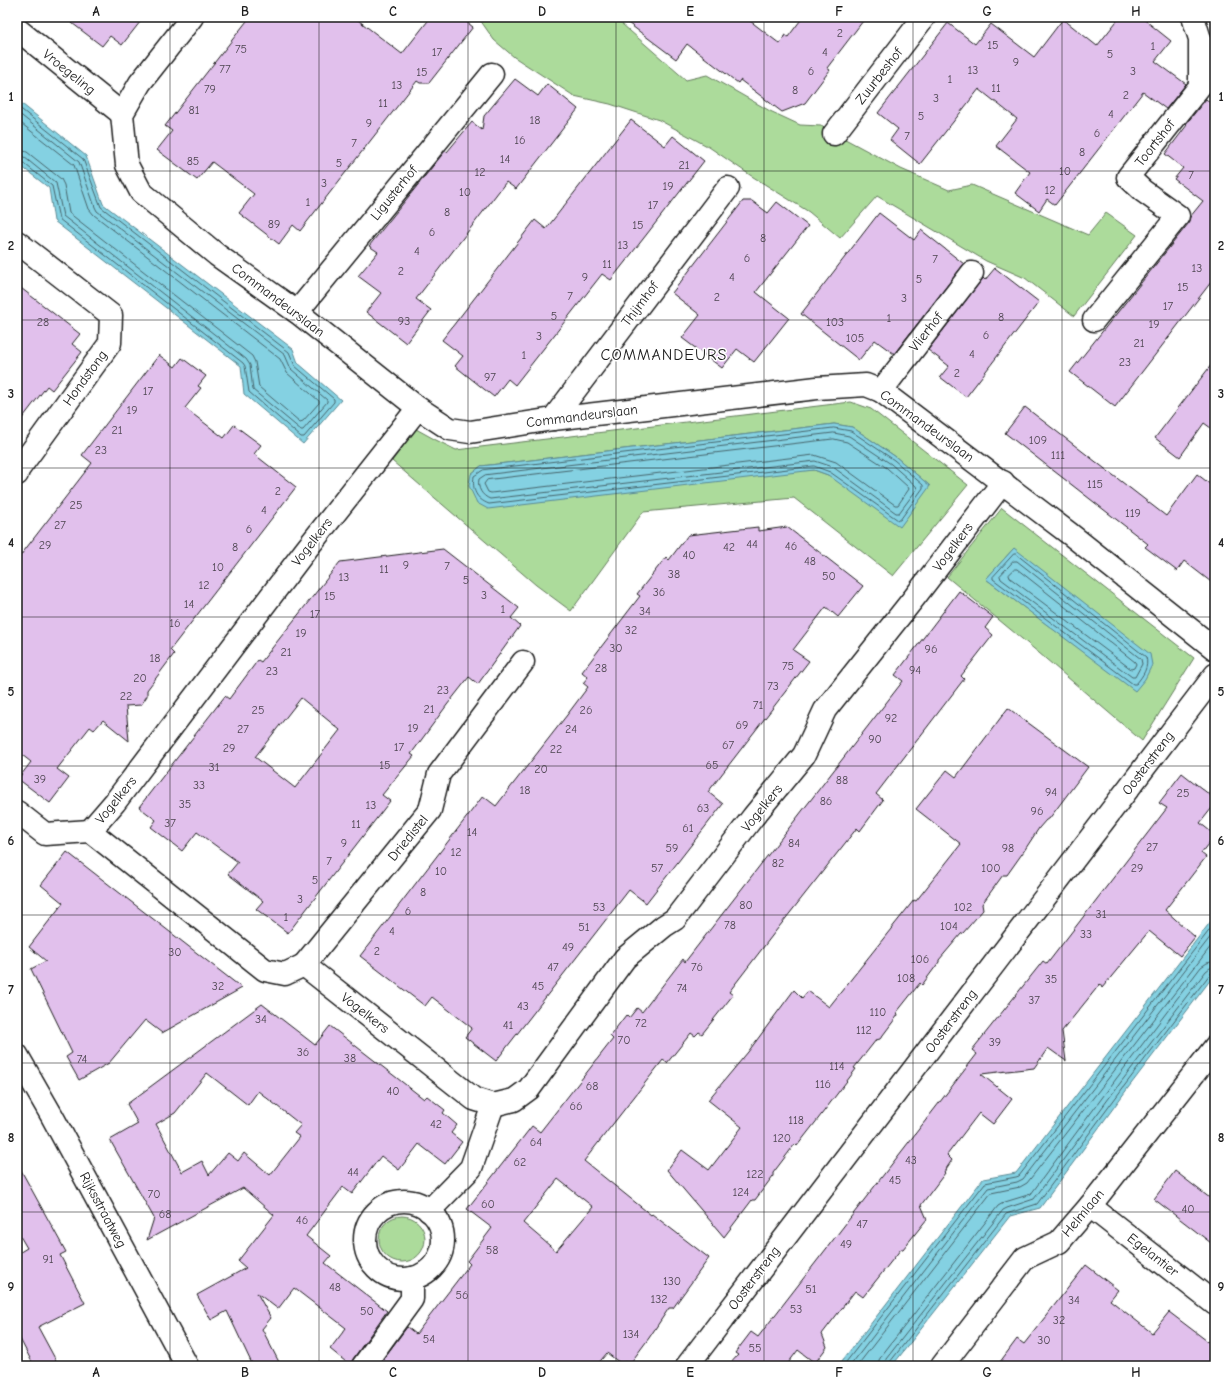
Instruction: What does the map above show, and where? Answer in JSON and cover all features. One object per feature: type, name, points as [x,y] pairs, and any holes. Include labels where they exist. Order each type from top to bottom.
[{"type":"street","points":[[122,114],[140,83],[192,17]]},
{"type":"street","name":"Zuurbeshof","points":[[834,134],[924,17]]},
{"type":"street","name":"Toortshof","points":[[1094,320],[1178,216],[1143,191],[1128,177],[1200,86],[1200,39],[1193,17]]},
{"type":"street","name":"Vroegeling","points":[[17,29],[122,114]]},
{"type":"street","name":"Ligusterhof","points":[[297,312],[492,74]]},
{"type":"street","name":"Commandeurslaan","points":[[122,114],[127,165],[141,192],[217,255],[297,312],[418,408],[450,429],[470,432],[553,419],[817,388],[866,385],[881,391],[1003,482],[1215,649]]},
{"type":"street","name":"Thijmhof","points":[[553,419],[728,188]]},
{"type":"street","name":"Hondstong","points":[[17,242],[111,315],[110,343],[22,464],[17,474]]},
{"type":"street","name":"Vlierhof","points":[[881,391],[972,273]]},
{"type":"street","name":"Vogelkers","points":[[418,408],[305,551],[115,802],[90,831],[265,970],[285,974],[304,965],[474,1099],[493,1104],[514,1100],[529,1089],[625,958],[664,926],[675,919],[753,817],[804,755],[825,710],[914,598],[1003,482]]},
{"type":"street","name":"Driedistel","points":[[304,965],[430,810],[439,774],[523,662]]},
{"type":"street","name":"Oosterstreng","points":[[687,1366],[1215,676]]},
{"type":"street","points":[[17,812],[45,834],[90,831]]},
{"type":"street","name":"Helmlaan","points":[[942,1366],[1025,1258],[1058,1242],[1090,1206],[1215,1047]]},
{"type":"street","name":"Rijksstraatweg","points":[[17,1055],[52,1116],[187,1366]]},
{"type":"street","points":[[429,1211],[471,1168],[493,1104]]},
{"type":"street","points":[[405,1201],[418,1204],[429,1211],[437,1220],[442,1232],[442,1244],[439,1256],[433,1266],[424,1274],[412,1278],[399,1279],[386,1275],[376,1267],[368,1257],[365,1244],[366,1231],[371,1219],[380,1209],[392,1203],[405,1201]]},
{"type":"street","name":"Egelantier","points":[[1090,1206],[1215,1304]]},
{"type":"street","points":[[363,1366],[412,1299],[412,1278]]},
{"type":"green space","points":[[478,17],[614,17],[686,80],[707,75],[770,111],[800,125],[821,126],[901,169],[949,190],[972,185],[1088,235],[1106,213],[1137,235],[1074,316],[1025,278],[986,261],[877,196],[840,238],[809,212],[709,147],[659,120],[610,104],[574,96],[514,57],[494,40]]},
{"type":"green space","points":[[851,402],[871,409],[968,485],[893,576],[794,498],[643,512],[571,611],[536,585],[392,461],[416,429],[456,450]],"holes":[[[834,424],[852,427],[896,457],[930,486],[828,475],[814,470],[471,474],[481,466]]]},
{"type":"green space","points":[[1002,508],[1194,658],[1142,741],[947,577]],"holes":[[[1014,548],[1135,690],[986,579]]]},
{"type":"green space","points":[[402,1216],[415,1220],[421,1226],[425,1239],[421,1252],[415,1258],[402,1262],[389,1258],[383,1252],[379,1239],[383,1226],[389,1220]]},
{"type":"water","points":[[17,100],[86,156],[103,204],[293,349],[298,363],[341,400],[303,444],[244,394],[241,366],[54,221],[49,188],[17,163]]},
{"type":"water","points":[[834,424],[852,427],[896,457],[930,486],[900,527],[828,475],[814,470],[488,509],[477,503],[469,486],[471,474],[481,466]]},
{"type":"water","points":[[1014,548],[1150,654],[1152,665],[1145,679],[1135,691],[986,579]]},
{"type":"water","points":[[1215,916],[1215,974],[1128,1088],[1040,1208],[1010,1216],[892,1366],[838,1366],[983,1179],[1016,1173]]},
{"type":"building","points":[[64,17],[144,17],[122,45],[110,36],[102,46]]},
{"type":"building","points":[[250,17],[354,17],[402,54],[431,17],[460,17],[473,27],[429,83],[420,83],[417,81],[300,231],[293,225],[279,244],[239,213],[254,194],[212,162],[197,180],[157,150],[172,131],[165,126]]},
{"type":"building","points":[[620,17],[745,17],[780,44],[785,35],[788,37],[803,17],[866,17],[827,68],[830,70],[805,103],[782,112],[740,80],[738,83],[687,44],[676,59]]},
{"type":"building","points":[[1120,17],[1141,17],[1171,41],[1155,61],[1186,84],[1166,109],[1143,92],[1055,205],[1047,199],[1039,211],[1015,193],[1030,172],[996,146],[1017,119],[979,89],[920,164],[890,140],[898,129],[878,113],[948,23],[975,44],[991,24],[1034,57],[1063,19],[1097,46]]},
{"type":"building","points":[[515,79],[538,96],[547,84],[578,109],[516,189],[506,182],[416,299],[431,310],[406,343],[366,312],[381,293],[358,276],[378,252],[369,246],[445,151],[447,152],[472,122],[482,130],[484,116]]},
{"type":"building","points":[[1206,99],[1215,106],[1215,277],[1115,407],[1070,372],[1188,224],[1190,217],[1203,201],[1174,179],[1183,168],[1165,154]]},
{"type":"building","points":[[631,120],[665,146],[673,136],[704,161],[611,280],[602,274],[515,385],[508,379],[494,397],[455,366],[463,356],[442,340],[535,220],[546,229]]},
{"type":"building","points":[[743,201],[752,201],[768,213],[777,202],[808,226],[756,292],[789,318],[754,362],[737,349],[722,368],[682,338],[700,315],[672,293]]},
{"type":"building","points":[[879,213],[914,240],[921,230],[964,264],[894,354],[875,340],[859,360],[801,314]]},
{"type":"building","points":[[995,268],[1039,302],[966,397],[940,377],[949,366],[928,350],[983,278],[985,280]]},
{"type":"building","points":[[17,285],[80,334],[72,344],[82,352],[52,390],[47,386],[17,425]]},
{"type":"building","points":[[159,355],[175,367],[182,358],[206,376],[198,386],[201,388],[185,408],[224,438],[234,425],[261,445],[254,454],[296,487],[170,650],[174,654],[147,690],[147,696],[141,705],[126,706],[129,741],[103,720],[94,730],[90,727],[57,769],[69,778],[50,803],[18,779],[31,762],[17,751],[17,560],[92,463],[82,455]]},
{"type":"building","points":[[1215,360],[1215,431],[1204,423],[1180,457],[1155,438]]},
{"type":"building","points":[[1025,407],[1166,516],[1197,474],[1215,488],[1215,585],[1184,561],[1177,571],[1145,547],[1148,544],[1005,433]]},
{"type":"building","points":[[758,527],[758,531],[787,527],[863,586],[838,617],[826,607],[793,650],[809,661],[708,792],[723,804],[646,903],[629,890],[496,1061],[465,1037],[472,1028],[432,997],[425,1006],[360,956],[483,796],[496,806],[567,715],[588,687],[583,683],[588,677],[582,672],[640,596],[637,594],[666,557],[669,560],[688,535]]},
{"type":"building","points":[[443,549],[519,608],[511,618],[520,626],[478,684],[469,677],[447,705],[411,754],[414,756],[382,795],[390,801],[288,933],[256,909],[263,901],[228,874],[238,862],[197,832],[182,851],[151,827],[156,820],[139,807],[225,696],[229,699],[258,660],[261,662],[340,562]],"holes":[[[301,698],[340,730],[295,788],[255,757]]]},
{"type":"building","points":[[959,591],[993,617],[985,628],[993,635],[961,676],[964,679],[876,794],[883,800],[860,831],[857,828],[775,932],[729,992],[733,995],[702,1034],[699,1032],[695,1036],[691,1033],[667,1063],[663,1060],[584,1161],[651,1215],[652,1214],[709,1258],[673,1308],[669,1308],[632,1361],[620,1363],[607,1353],[596,1366],[378,1366],[407,1327],[416,1334],[470,1264],[467,1261],[492,1228],[467,1209],[532,1126],[540,1132],[613,1039],[610,1036],[626,1015],[629,1018],[637,1008],[642,1012],[683,959],[685,962],[903,681],[895,675]],"holes":[[[558,1179],[593,1207],[556,1251],[523,1223]]]},
{"type":"building","points":[[1008,708],[1088,767],[1049,819],[1046,820],[1039,828],[1007,875],[1003,875],[982,904],[983,910],[939,960],[922,985],[920,983],[897,1012],[898,1015],[880,1039],[876,1040],[815,1123],[797,1146],[795,1144],[755,1200],[752,1200],[724,1237],[667,1170],[682,1150],[709,1170],[742,1127],[708,1100],[748,1052],[794,990],[802,998],[808,991],[829,1007],[914,900],[916,901],[961,844],[916,809],[947,770],[956,777]]},
{"type":"building","points":[[1182,773],[1215,799],[1215,804],[1200,823],[1215,835],[1201,853],[1206,857],[1165,910],[1195,937],[1180,956],[1149,931],[1102,988],[1100,984],[1062,1031],[1066,1061],[1048,1048],[1034,1068],[981,1074],[1012,1099],[993,1124],[979,1113],[947,1155],[952,1160],[944,1172],[945,1173],[921,1205],[927,1219],[863,1297],[855,1291],[822,1334],[827,1347],[815,1363],[798,1350],[786,1366],[728,1366],[738,1355],[735,1353],[751,1332],[758,1337],[977,1054],[972,1050],[1043,961],[1047,964],[1167,808],[1159,803]]},
{"type":"building","points":[[67,852],[242,988],[162,1033],[145,1020],[109,1063],[79,1080],[66,1057],[72,1053],[31,969],[46,961],[29,947],[63,903],[41,885]]},
{"type":"building","points":[[262,1004],[315,1045],[330,1026],[424,1099],[427,1096],[445,1110],[443,1113],[457,1125],[451,1133],[462,1142],[445,1164],[419,1144],[399,1170],[381,1156],[352,1194],[343,1187],[306,1236],[331,1256],[325,1263],[387,1311],[353,1359],[351,1366],[330,1349],[346,1328],[294,1288],[278,1309],[257,1293],[271,1318],[262,1329],[281,1366],[253,1366],[227,1311],[211,1320],[197,1295],[246,1268],[238,1261],[274,1215],[243,1188],[147,1240],[154,1218],[110,1140],[138,1124],[127,1104]],"holes":[[[207,1073],[248,1105],[258,1091],[301,1125],[294,1133],[300,1137],[270,1175],[244,1153],[238,1161],[228,1153],[209,1175],[202,1161],[182,1172],[156,1124],[175,1113]]]},
{"type":"building","points":[[17,1163],[66,1252],[60,1255],[85,1303],[38,1327],[59,1366],[34,1366],[19,1337],[17,1338],[17,1254],[27,1248],[17,1231]]},
{"type":"building","points":[[1175,1171],[1215,1202],[1215,1246],[1154,1199]]},
{"type":"building","points":[[1086,1265],[1118,1290],[1110,1300],[1152,1333],[1169,1312],[1215,1347],[1215,1366],[997,1366],[1017,1339],[1024,1344]]},
{"type":"district","name":"COMMANDEURS","points":[[664,355]]}]
